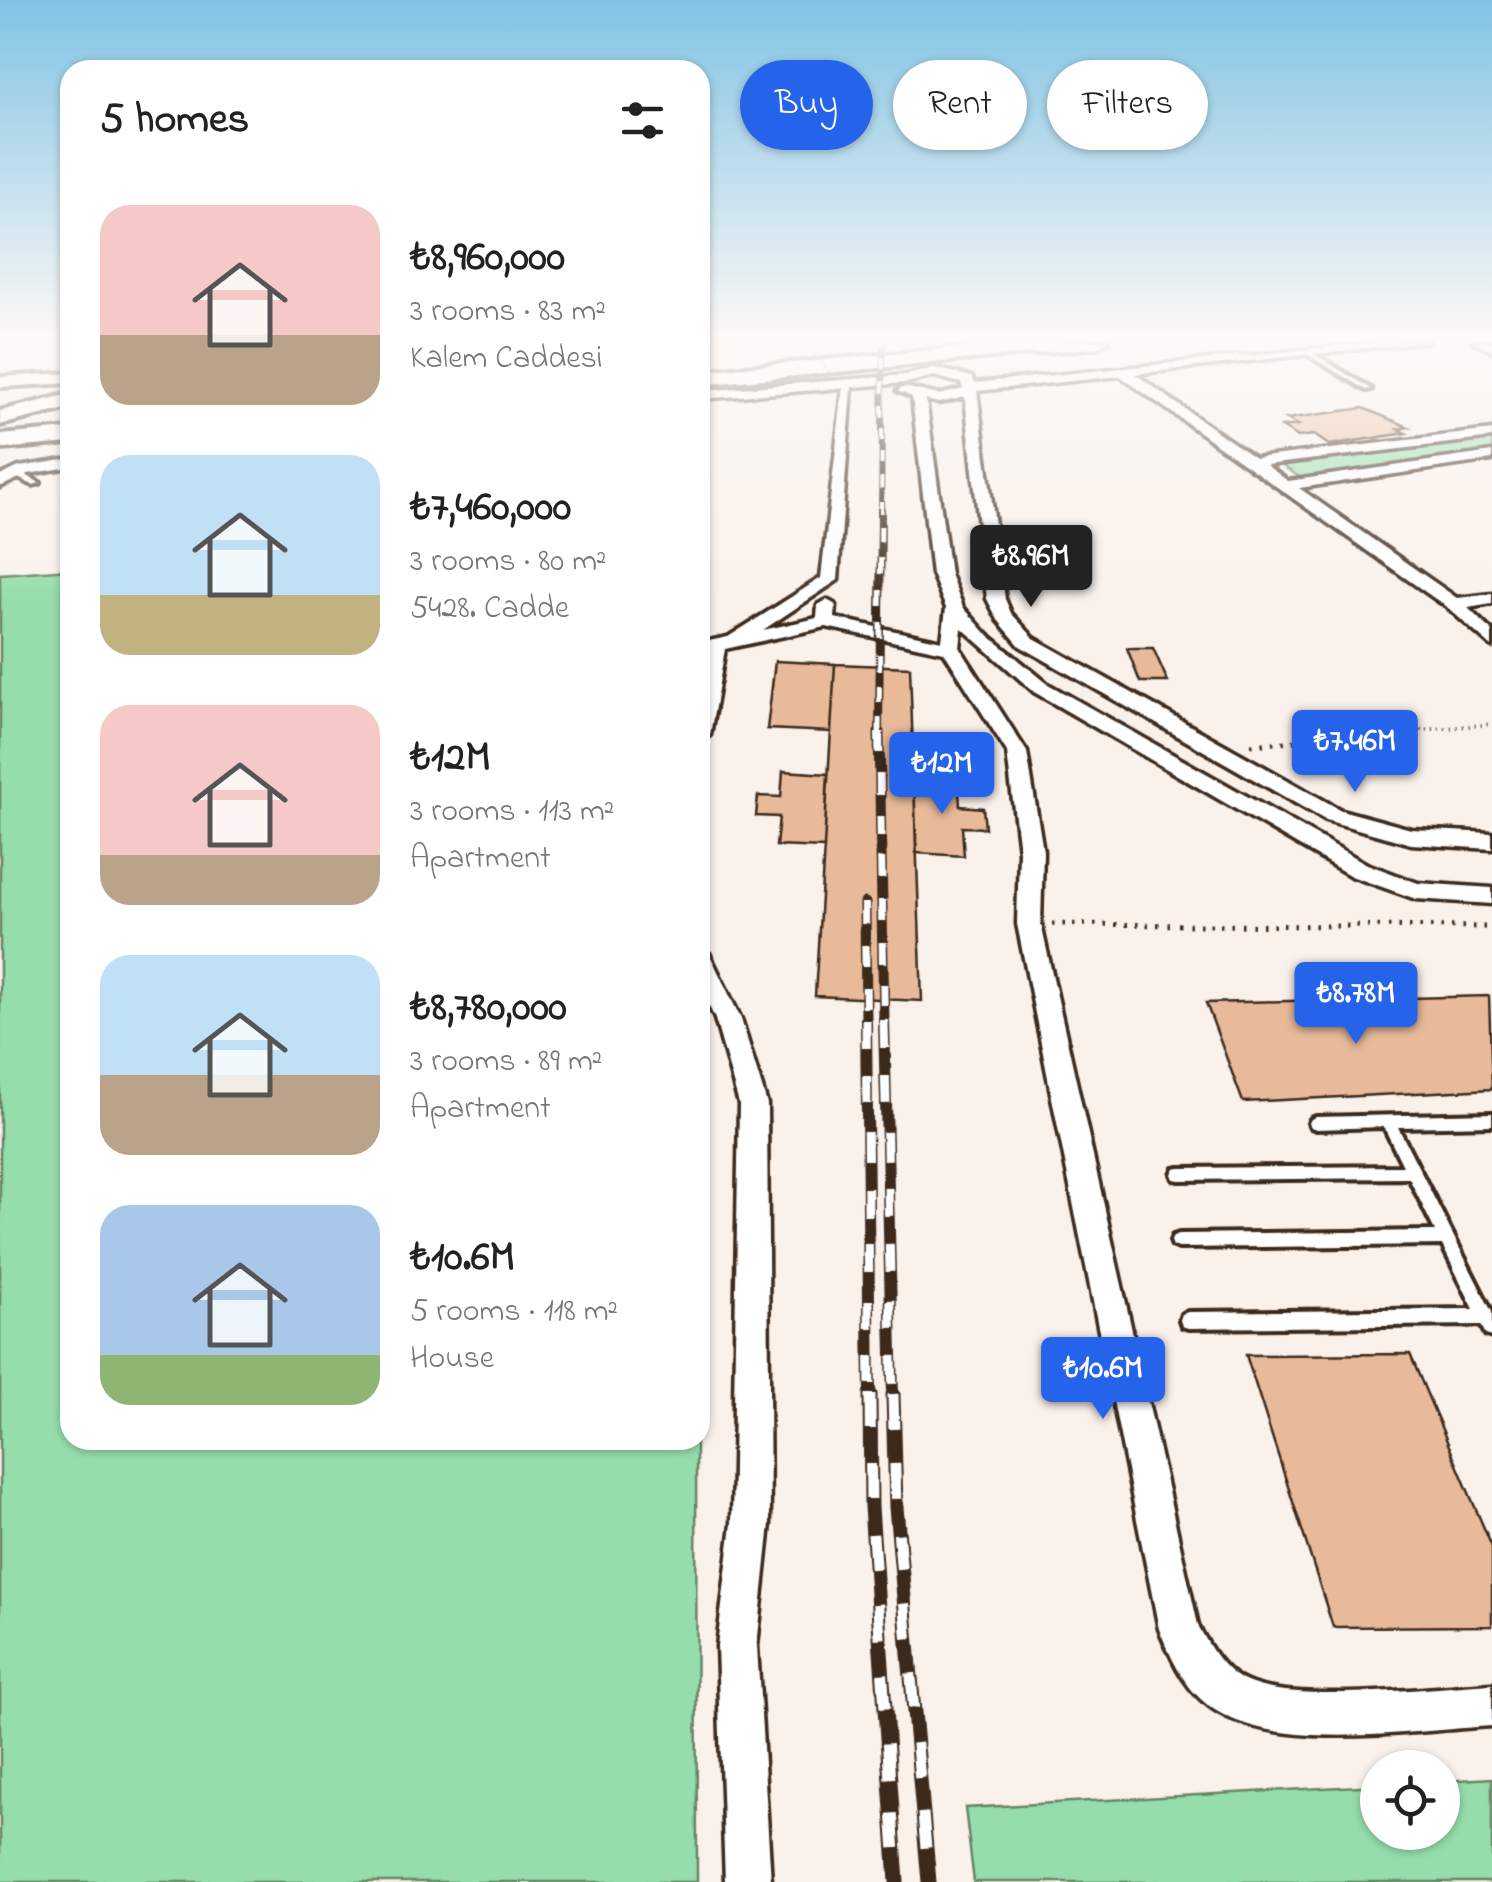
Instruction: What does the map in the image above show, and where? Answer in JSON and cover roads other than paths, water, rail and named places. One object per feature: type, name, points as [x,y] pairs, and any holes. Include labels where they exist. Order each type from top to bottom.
[{"type":"highway","points":[[15,466],[60,441]]},
{"type":"street","points":[[826,622],[838,429]]},
{"type":"street","points":[[918,429],[941,574],[955,608],[991,649],[1041,688],[1359,870],[1416,890],[1492,896]]},
{"type":"street","points":[[977,429],[980,486],[996,598],[1028,642],[1332,814],[1383,834],[1416,840],[1492,840]]},
{"type":"street","points":[[1202,429],[1454,604],[1492,641]]},
{"type":"street","points":[[1250,463],[1492,434]]},
{"type":"street","points":[[0,482],[15,466],[60,455]]},
{"type":"street","points":[[1282,486],[1492,456]]},
{"type":"street","points":[[15,466],[60,463]]},
{"type":"street","points":[[736,638],[829,580]]},
{"type":"street","points":[[1454,604],[1492,599]]},
{"type":"street","points":[[955,608],[951,648],[1018,752],[1031,851],[1029,924],[1175,1610],[1194,1660],[1234,1698],[1277,1712],[1492,1705]]},
{"type":"street","points":[[710,678],[716,644],[826,622],[951,648]]},
{"type":"street","points":[[710,981],[728,1019],[753,1104],[752,1524],[737,1646],[748,1882]]},
{"type":"lane","points":[[1316,1123],[1492,1120]]},
{"type":"lane","points":[[1188,1320],[1489,1324],[1388,1121]]},
{"type":"lane","points":[[1179,1174],[1413,1172]]},
{"type":"lane","points":[[1180,1242],[1446,1238]]},
{"type":"railway","points":[[881,513],[882,429]]},
{"type":"railway","points":[[879,733],[881,510]]},
{"type":"railway","points":[[879,733],[884,1022]]},
{"type":"railway","points":[[865,903],[866,1022]]},
{"type":"railway","points":[[866,1020],[870,1397]]},
{"type":"railway","points":[[884,1020],[893,1397]]},
{"type":"railway","points":[[870,1394],[871,1507],[897,1882]]},
{"type":"railway","points":[[893,1394],[896,1507],[929,1882]]}]
